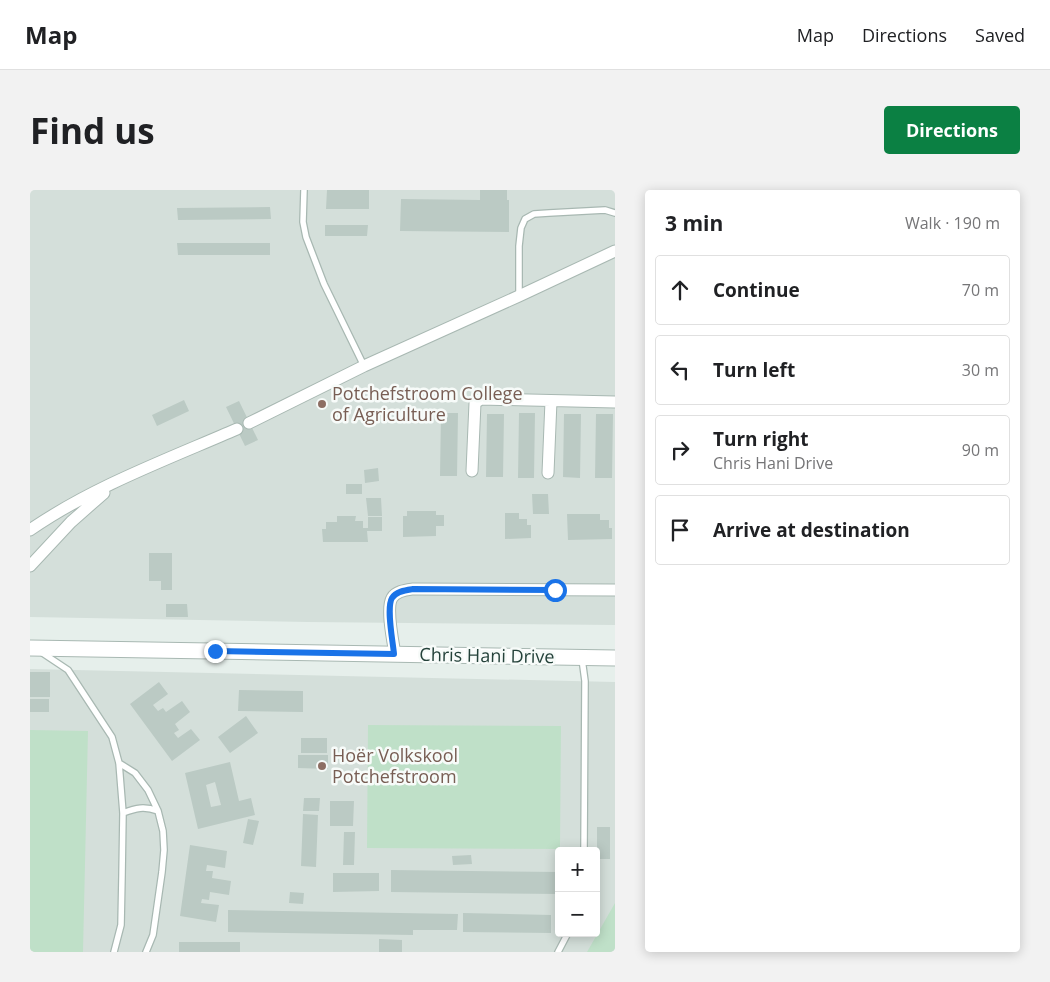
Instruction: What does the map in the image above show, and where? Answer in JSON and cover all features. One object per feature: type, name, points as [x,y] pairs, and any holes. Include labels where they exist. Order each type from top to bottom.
[{"type":"street","points":[[249,423],[364,366],[615,251]]},
{"type":"street","points":[[472,470],[475,403],[481,399],[615,402]]},
{"type":"street","points":[[548,473],[551,400]]},
{"type":"street","points":[[30,530],[70,506],[119,481],[237,429]]},
{"type":"street","points":[[30,566],[71,522],[119,481]]},
{"type":"street","points":[[394,654],[390,606],[392,598],[403,590],[615,590]]},
{"type":"street","name":"Chris Hani Drive","points":[[33,648],[615,658]]},
{"type":"lane","points":[[304,190],[306,237],[324,284],[364,366]]},
{"type":"lane","points":[[519,296],[519,246],[521,228],[525,220],[534,214],[605,210],[615,213]]},
{"type":"lane","points":[[33,648],[68,670],[112,737],[119,763],[122,813],[121,925],[114,952]]},
{"type":"lane","points":[[582,657],[585,681],[584,847]]},
{"type":"lane","points":[[119,763],[135,773],[148,790],[158,811],[164,831],[162,872],[153,935],[146,952]]},
{"type":"lane","points":[[122,813],[147,807],[158,811]]},
{"type":"lane","points":[[558,952],[566,937]]},
{"type":"shaded area","name":"Potchefstroom College of Agriculture","points":[[30,190],[615,190],[615,625],[30,617]]},
{"type":"shaded area","name":"Hoër Volkskool Potchefstroom","points":[[30,669],[615,682],[615,952],[30,952]]},
{"type":"green space","points":[[368,725],[561,726],[560,847],[555,847],[555,849],[367,848]]},
{"type":"green space","points":[[30,730],[88,731],[83,952],[30,952]]},
{"type":"green space","points":[[615,903],[615,952],[587,952],[596,937],[600,937],[600,929]]},
{"type":"building","points":[[327,190],[369,190],[369,209],[326,209]]},
{"type":"building","points":[[480,190],[507,190],[507,200],[509,200],[509,232],[400,231],[401,199],[480,200]]},
{"type":"building","points":[[270,207],[271,219],[178,220],[177,208]]},
{"type":"building","points":[[325,225],[368,225],[367,236],[325,236]]},
{"type":"building","points":[[177,243],[270,243],[270,255],[178,255]]},
{"type":"building","points":[[184,400],[189,411],[157,426],[152,415]]},
{"type":"building","points":[[239,401],[258,440],[245,446],[226,407]]},
{"type":"building","points":[[441,413],[458,413],[457,476],[440,476]]},
{"type":"building","points":[[519,413],[535,413],[534,478],[518,478]]},
{"type":"building","points":[[487,414],[504,414],[503,477],[486,477]]},
{"type":"building","points":[[564,414],[581,414],[580,478],[563,477]]},
{"type":"building","points":[[596,414],[613,414],[612,478],[595,478]]},
{"type":"building","points":[[378,468],[379,481],[365,483],[364,470]]},
{"type":"building","points":[[346,484],[362,484],[362,494],[346,494]]},
{"type":"building","points":[[532,494],[548,494],[549,514],[533,514]]},
{"type":"building","points":[[366,498],[381,498],[382,516],[368,516]]},
{"type":"building","points":[[407,511],[436,511],[436,515],[444,515],[444,526],[436,526],[436,536],[403,537],[403,516],[407,516]]},
{"type":"building","points":[[505,513],[519,513],[519,519],[527,519],[527,525],[531,525],[531,538],[505,539]]},
{"type":"building","points":[[567,514],[600,514],[600,520],[609,520],[609,528],[612,528],[612,539],[568,540]]},
{"type":"building","points":[[337,516],[356,516],[355,521],[363,521],[363,528],[368,528],[368,517],[382,517],[382,531],[367,531],[368,542],[323,542],[322,529],[326,529],[326,522],[337,522]]},
{"type":"building","points":[[149,553],[172,553],[172,590],[161,590],[161,581],[149,581]]},
{"type":"building","points":[[166,604],[187,604],[188,617],[166,617]]},
{"type":"building","points":[[30,672],[50,672],[50,697],[30,697]]},
{"type":"building","points":[[159,682],[168,694],[153,705],[158,711],[163,708],[166,712],[182,701],[190,712],[175,724],[179,730],[174,733],[178,738],[191,729],[200,740],[172,761],[130,704]]},
{"type":"building","points":[[239,690],[303,691],[303,712],[238,711]]},
{"type":"building","points":[[30,699],[49,699],[49,712],[30,712]]},
{"type":"building","points":[[246,716],[258,733],[230,753],[218,737]]},
{"type":"building","points":[[301,738],[327,738],[327,753],[301,753]]},
{"type":"building","points":[[298,755],[328,755],[328,769],[298,768]]},
{"type":"building","points":[[230,762],[239,801],[251,798],[255,815],[198,829],[185,773]],"holes":[[[215,782],[221,805],[211,807],[206,785]]]},
{"type":"building","points":[[304,798],[320,798],[319,811],[303,811]]},
{"type":"building","points":[[330,801],[354,801],[353,826],[330,826]]},
{"type":"building","points":[[303,814],[318,815],[316,867],[301,866]]},
{"type":"building","points":[[248,819],[259,821],[253,845],[243,843]]},
{"type":"building","points":[[597,827],[610,827],[610,859],[600,859],[600,847],[597,847]]},
{"type":"building","points":[[344,832],[355,832],[354,865],[343,865]]},
{"type":"building","points":[[190,845],[227,851],[225,868],[207,865],[206,871],[213,871],[212,878],[231,881],[229,895],[210,892],[209,900],[202,899],[201,903],[219,905],[216,922],[180,916]]},
{"type":"building","points":[[471,855],[472,864],[453,865],[452,856]]},
{"type":"building","points":[[391,870],[555,872],[555,894],[391,892]]},
{"type":"building","points":[[333,873],[379,873],[379,891],[333,892]]},
{"type":"building","points":[[290,892],[304,893],[303,904],[289,903]]},
{"type":"building","points":[[228,910],[458,914],[457,930],[413,930],[413,935],[228,932]]},
{"type":"building","points":[[463,913],[551,915],[551,933],[463,932]]},
{"type":"building","points":[[379,939],[402,940],[402,952],[379,952]]},
{"type":"building","points":[[179,942],[240,942],[240,952],[179,952]]},
{"type":"place","name":"Potchefstroom College of Agriculture","points":[[322,404]]},
{"type":"place","name":"Hoër Volkskool Potchefstroom","points":[[322,766]]},
{"type":"route","points":[[215,651],[394,654],[390,606],[392,598],[403,590],[555,590]]}]
